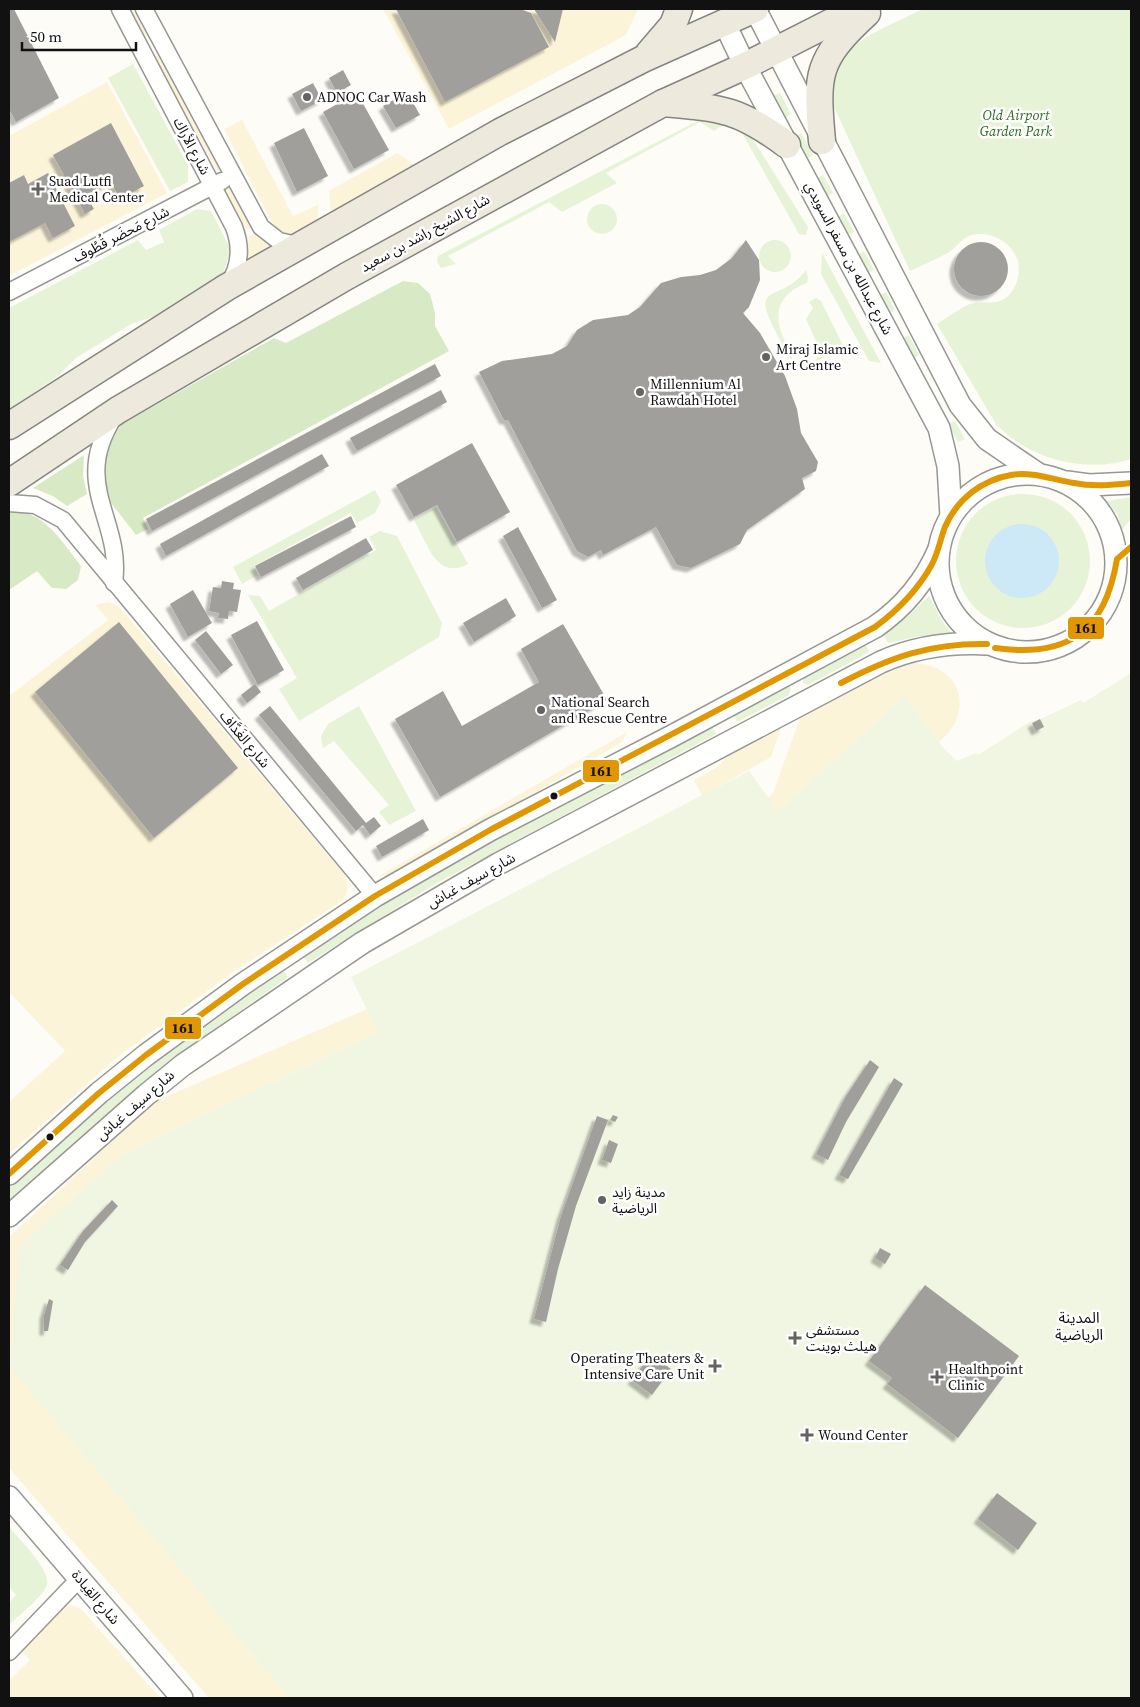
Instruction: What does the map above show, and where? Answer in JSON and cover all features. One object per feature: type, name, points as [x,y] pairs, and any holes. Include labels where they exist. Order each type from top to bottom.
[{"type":"main road","points":[[643,59],[673,25],[679,9]]},
{"type":"main road","points":[[9,426],[227,287],[500,132],[643,59],[721,16],[755,9]]},
{"type":"main road","name":"شارع الشيخ راشد بن سعيد","points":[[9,484],[118,410],[347,276],[663,103],[745,66],[857,9]]},
{"type":"main road","points":[[822,140],[818,89],[822,70],[830,53],[842,36],[871,9]]},
{"type":"main road","points":[[663,103],[708,107],[734,112],[760,125],[787,145]]},
{"type":"street","name":"شارع الأراك","points":[[120,9],[234,227],[239,244],[238,263],[227,287]]},
{"type":"street","name":"شارع الأراك","points":[[144,9],[261,227],[279,241],[302,246]]},
{"type":"street","points":[[755,9],[960,405],[987,439],[1038,474]]},
{"type":"street","name":"شارع عبدالله بن مسفر السويدي","points":[[721,16],[745,66],[939,428],[948,466],[951,516]]},
{"type":"street","points":[[142,51],[161,41]]},
{"type":"street","name":"شارع مَحضَر قُطُوف","points":[[9,292],[232,176]]},
{"type":"street","points":[[114,583],[115,562],[95,474],[96,462],[104,435],[118,410]]},
{"type":"street","points":[[9,1174],[99,1093],[146,1055],[243,984],[375,896],[490,830],[875,627],[889,617],[913,594],[923,580],[939,549],[951,516],[970,494],[988,482],[1009,475],[1038,474],[1066,482],[1097,486],[1131,483]]},
{"type":"street","points":[[939,549],[940,582],[952,612],[973,635],[987,644],[1010,652],[1026,653],[1042,651],[1072,640],[1096,619],[1105,606],[1124,553],[1112,539],[1099,512],[1090,500],[1066,482]]},
{"type":"street","name":"شارع الغَدَّاف","points":[[9,502],[35,505],[63,520],[375,896]]},
{"type":"street","name":"شارع سيف غباش","points":[[9,1216],[164,1079],[210,1044],[329,964],[463,883],[881,662],[903,653],[943,645],[987,644]]},
{"type":"street","points":[[777,680],[791,682],[798,686],[799,693],[796,707]]},
{"type":"street","name":"شارع القِيادة","points":[[9,1497],[182,1698]]},
{"type":"street","points":[[9,1652],[80,1578]]},
{"type":"green space","name":"Old Airport Garden Park","points":[[923,9],[1131,9],[1131,459],[1096,465],[1077,464],[1059,460],[1024,446],[996,424],[937,324],[970,304],[998,302],[1007,297],[1013,290],[1018,276],[1019,267],[1015,255],[1006,243],[999,239],[984,234],[977,234],[969,236],[948,253],[910,271],[834,107],[833,86],[837,69],[846,55],[858,43],[872,34]]},
{"type":"green space","points":[[133,64],[188,165],[188,182],[170,191],[108,78]]},
{"type":"green space","points":[[780,93],[791,114],[785,118],[773,96]]},
{"type":"green space","points":[[707,116],[747,130],[808,227],[806,235],[799,234],[742,133],[728,126],[714,131],[700,122],[606,173],[617,183],[562,212],[549,202],[448,256],[456,264],[441,268],[437,262],[438,256]]},
{"type":"green space","points":[[801,133],[813,155],[807,159],[795,137]]},
{"type":"green space","points":[[823,175],[833,193],[827,197],[817,178]]},
{"type":"green space","points":[[602,204],[608,205],[616,213],[616,225],[608,233],[602,234],[596,233],[588,225],[587,219],[588,213],[596,205]]},
{"type":"green space","points":[[197,209],[211,211],[231,250],[223,273],[155,316],[131,324],[76,358],[57,377],[9,409],[9,308],[138,240],[146,250],[164,242],[159,230]]},
{"type":"green space","points":[[844,213],[854,232],[847,236],[837,217]]},
{"type":"green space","points":[[775,240],[786,245],[791,256],[786,267],[775,272],[764,267],[759,256],[764,245]]},
{"type":"green space","points":[[864,251],[874,270],[868,273],[857,255]]},
{"type":"green space","points":[[822,253],[881,363],[869,361],[821,274]]},
{"type":"green space","points":[[806,270],[807,283],[796,288],[782,301],[778,317],[782,336],[792,358],[799,364],[812,365],[802,367],[794,362],[786,352],[770,321],[766,300],[770,295],[796,281]]},
{"type":"green space","points":[[403,281],[418,283],[430,294],[435,313],[435,326],[449,351],[143,518],[148,529],[136,535],[104,494],[102,461],[109,440],[122,424],[274,338],[286,343]]},
{"type":"green space","points":[[886,292],[895,310],[889,314],[879,296]]},
{"type":"green space","points":[[816,298],[821,301],[846,351],[839,350],[815,362],[820,350],[806,319],[813,308],[809,302]]},
{"type":"green space","points":[[909,335],[919,355],[913,359],[902,338]]},
{"type":"green space","points":[[955,421],[965,439],[958,442],[948,424]]},
{"type":"green space","points":[[84,455],[83,476],[87,494],[67,506],[53,496],[33,488]]},
{"type":"green space","points":[[375,490],[381,501],[375,513],[357,523],[351,513],[254,566],[258,575],[242,584],[233,567]]},
{"type":"green space","points":[[1023,494],[1049,499],[1071,513],[1085,535],[1090,561],[1085,587],[1071,609],[1049,623],[1023,628],[997,623],[975,609],[961,587],[956,561],[961,535],[975,513],[997,499]]},
{"type":"green space","points":[[1131,497],[1131,519],[1122,530],[1117,514],[1107,501]]},
{"type":"green space","points":[[436,507],[468,564],[457,568],[448,568],[434,557],[429,549],[414,520]]},
{"type":"green space","points":[[9,509],[32,515],[51,529],[81,566],[78,580],[66,589],[52,588],[37,571],[9,590]]},
{"type":"green space","points":[[380,531],[397,536],[442,623],[439,637],[299,721],[279,689],[297,678],[248,595],[260,596],[269,611],[376,550],[369,537]]},
{"type":"green space","points":[[929,596],[942,621],[954,636],[920,636],[888,643],[882,632],[911,613]]},
{"type":"green space","points":[[865,643],[869,652],[808,685],[803,683],[803,677]]},
{"type":"green space","name":"مدينة زايد الرياضية","points":[[1131,673],[1131,1698],[289,1698],[11,1369],[19,1246],[124,1154],[378,1032],[351,977],[749,771],[778,811],[905,696],[944,749],[957,761],[976,753],[978,755],[1031,721],[1032,723],[1081,700],[1083,703]]},
{"type":"green space","points":[[786,685],[791,688],[789,695],[737,722],[733,713]]},
{"type":"green space","points":[[359,706],[416,811],[389,825],[379,812],[389,805],[334,741],[323,748],[321,736],[328,724]]},
{"type":"green space","points":[[711,725],[716,734],[437,883],[308,963],[302,955],[453,864],[555,807]]},
{"type":"green space","points":[[282,968],[288,977],[191,1046],[134,1091],[9,1200],[9,1187],[134,1078]]},
{"type":"green space","points":[[9,1527],[39,1563],[47,1579],[47,1585],[36,1601],[9,1625],[9,1603],[16,1595],[9,1587]]},
{"type":"sand","points":[[130,9],[137,9],[149,34],[145,37]]},
{"type":"sand","points":[[383,9],[638,9],[626,35],[449,129]]},
{"type":"sand","points":[[159,55],[220,168],[218,173],[155,57]]},
{"type":"sand","points":[[107,82],[167,193],[9,276],[9,136]]},
{"type":"sand","points":[[242,120],[293,216],[318,205],[318,216],[315,225],[299,237],[277,233],[224,129]]},
{"type":"sand","points":[[397,153],[416,166],[331,215],[329,191]]},
{"type":"sand","points":[[228,184],[252,227],[247,230],[224,187]]},
{"type":"sand","points":[[256,233],[274,246],[246,261],[249,236]]},
{"type":"sand","points":[[108,602],[118,605],[344,874],[347,881],[347,890],[343,900],[233,972],[116,1058],[9,1154],[9,1102],[65,1051],[9,992],[9,696],[108,620],[95,605]]},
{"type":"sand","points":[[908,663],[926,664],[940,670],[951,678],[957,689],[960,702],[958,715],[951,729],[939,742],[905,696],[778,811],[768,798],[773,793],[800,718],[900,665]]},
{"type":"sand","points":[[782,725],[771,757],[702,796],[694,780],[719,766],[727,754]]},
{"type":"sand","points":[[627,732],[622,742],[392,876],[379,876]]},
{"type":"sand","points":[[367,1009],[378,1032],[124,1154],[45,1409],[289,1698],[209,1698],[9,1468],[9,1237],[154,1102]]},
{"type":"sand","points":[[72,1605],[81,1609],[160,1698],[9,1698],[9,1681],[30,1660],[20,1649],[62,1607]]},
{"type":"water","points":[[1015,524],[1029,524],[1043,530],[1053,540],[1059,554],[1059,568],[1053,582],[1043,592],[1029,598],[1015,598],[1001,592],[991,582],[985,568],[985,554],[991,540],[1001,530]]},
{"type":"building","points":[[9,9],[14,9],[59,98],[16,122],[9,109]]},
{"type":"building","points":[[396,9],[520,9],[531,13],[549,47],[445,102]]},
{"type":"building","points":[[534,9],[563,9],[555,42]]},
{"type":"building","points":[[343,70],[351,85],[337,93],[329,78]]},
{"type":"building","name":"ADNOC Car Wash","points":[[313,83],[322,100],[301,111],[292,94]]},
{"type":"building","points":[[407,92],[420,115],[396,128],[383,106]]},
{"type":"building","points":[[357,93],[389,150],[354,169],[323,112]]},
{"type":"building","points":[[111,123],[144,186],[120,199],[111,182],[86,195],[94,209],[85,214],[53,155]]},
{"type":"building","points":[[304,128],[328,176],[297,192],[274,143]]},
{"type":"building","points":[[48,173],[75,226],[53,238],[45,223],[9,242],[9,183],[24,175],[28,184]]},
{"type":"building","name":"Millennium Al Rawdah Hotel","points":[[746,240],[759,260],[760,280],[749,307],[743,313],[760,333],[785,376],[797,409],[801,433],[818,462],[816,471],[802,478],[805,489],[747,530],[740,544],[691,568],[677,565],[656,527],[603,555],[601,550],[588,557],[577,551],[508,420],[504,420],[479,372],[502,361],[552,354],[567,346],[577,330],[593,320],[628,315],[640,307],[661,283],[716,270],[732,258]]},
{"type":"building","points":[[981,242],[991,244],[1000,250],[1006,259],[1008,269],[1006,279],[1000,288],[991,294],[981,296],[971,294],[962,288],[956,279],[954,269],[956,259],[962,250],[971,244]]},
{"type":"building","points":[[435,364],[441,376],[152,531],[146,519]]},
{"type":"building","points":[[441,390],[447,402],[357,451],[350,438]]},
{"type":"building","points":[[472,443],[510,512],[457,542],[437,505],[414,517],[396,485]]},
{"type":"building","points":[[322,454],[329,466],[166,556],[160,544]]},
{"type":"building","points":[[351,516],[356,527],[261,577],[255,566]]},
{"type":"building","points":[[518,527],[557,600],[542,608],[503,536]]},
{"type":"building","points":[[366,538],[373,550],[303,590],[296,578]]},
{"type":"building","points":[[222,581],[234,583],[233,589],[241,590],[237,612],[229,611],[228,619],[218,618],[219,613],[209,611],[213,587],[221,588]]},
{"type":"building","points":[[193,590],[212,623],[188,637],[170,604]]},
{"type":"building","points":[[506,598],[516,616],[474,642],[463,623]]},
{"type":"building","points":[[257,621],[284,670],[258,685],[231,635]]},
{"type":"building","points":[[119,622],[238,768],[154,838],[35,692]]},
{"type":"building","name":"National Search and Rescue Centre","points":[[563,624],[607,700],[440,797],[395,719],[443,691],[462,726],[539,682],[521,649]]},
{"type":"building","points":[[206,631],[233,665],[221,674],[195,640]]},
{"type":"building","points":[[255,684],[261,692],[247,703],[241,695]]},
{"type":"building","points":[[270,706],[366,823],[374,817],[381,826],[370,835],[363,825],[356,831],[259,715]]},
{"type":"building","points":[[1040,719],[1044,727],[1036,731],[1032,723]]},
{"type":"building","points":[[423,819],[429,830],[382,857],[376,846]]},
{"type":"building","points":[[870,1060],[879,1067],[846,1122],[828,1160],[816,1154],[846,1096]]},
{"type":"building","points":[[894,1078],[903,1084],[848,1179],[839,1175]]},
{"type":"building","points":[[613,1115],[618,1117],[615,1122],[610,1120]]},
{"type":"building","points":[[597,1116],[608,1120],[576,1206],[558,1269],[546,1322],[534,1319],[561,1216]]},
{"type":"building","points":[[609,1140],[618,1144],[611,1163],[602,1160]]},
{"type":"building","points":[[112,1200],[118,1206],[85,1242],[68,1270],[60,1265],[83,1231]]},
{"type":"building","points":[[880,1248],[891,1254],[885,1264],[875,1258]]},
{"type":"building","points":[[925,1285],[1019,1356],[958,1438],[887,1384],[892,1378],[869,1361]]},
{"type":"building","points":[[49,1299],[53,1301],[48,1331],[44,1331],[44,1315]]},
{"type":"building","points":[[651,1354],[671,1369],[652,1395],[632,1380]]},
{"type":"building","points":[[997,1493],[1037,1523],[1018,1550],[978,1519]]},
{"type":"transit line","name":"161","points":[[9,1174],[99,1093],[146,1055],[243,984],[375,896],[490,830],[875,627],[899,607],[920,584],[933,561],[950,517],[956,508],[981,486],[990,481],[1019,474],[1035,475],[1088,485],[1131,483]]},
{"type":"transit line","name":"161","points":[[995,648],[1043,649],[1063,643],[1079,635],[1092,622],[1103,605],[1111,584],[1117,559],[1131,547]]},
{"type":"transit line","name":"161","points":[[841,683],[911,653],[947,646],[987,644]]},
{"type":"place","name":"ADNOC Car Wash","points":[[307,97]]},
{"type":"place","name":"Suad Lutfi Medical Center","points":[[38,189]]},
{"type":"place","name":"Miraj Islamic Art Centre","points":[[766,357]]},
{"type":"place","name":"Millennium Al Rawdah Hotel","points":[[640,392]]},
{"type":"place","name":"National Search and Rescue Centre","points":[[541,710]]},
{"type":"place","name":"مدينة زايد الرياضية","points":[[602,1200]]},
{"type":"place","name":"مستشفى هيلث بوينت","points":[[795,1338]]},
{"type":"place","name":"Operating Theaters & Intensive Care Unit","points":[[715,1366]]},
{"type":"place","name":"Healthpoint Clinic","points":[[937,1377]]},
{"type":"place","name":"Wound Center","points":[[807,1435]]},
{"type":"district","name":"المدينة الرياضية","points":[[1079,1326]]}]
